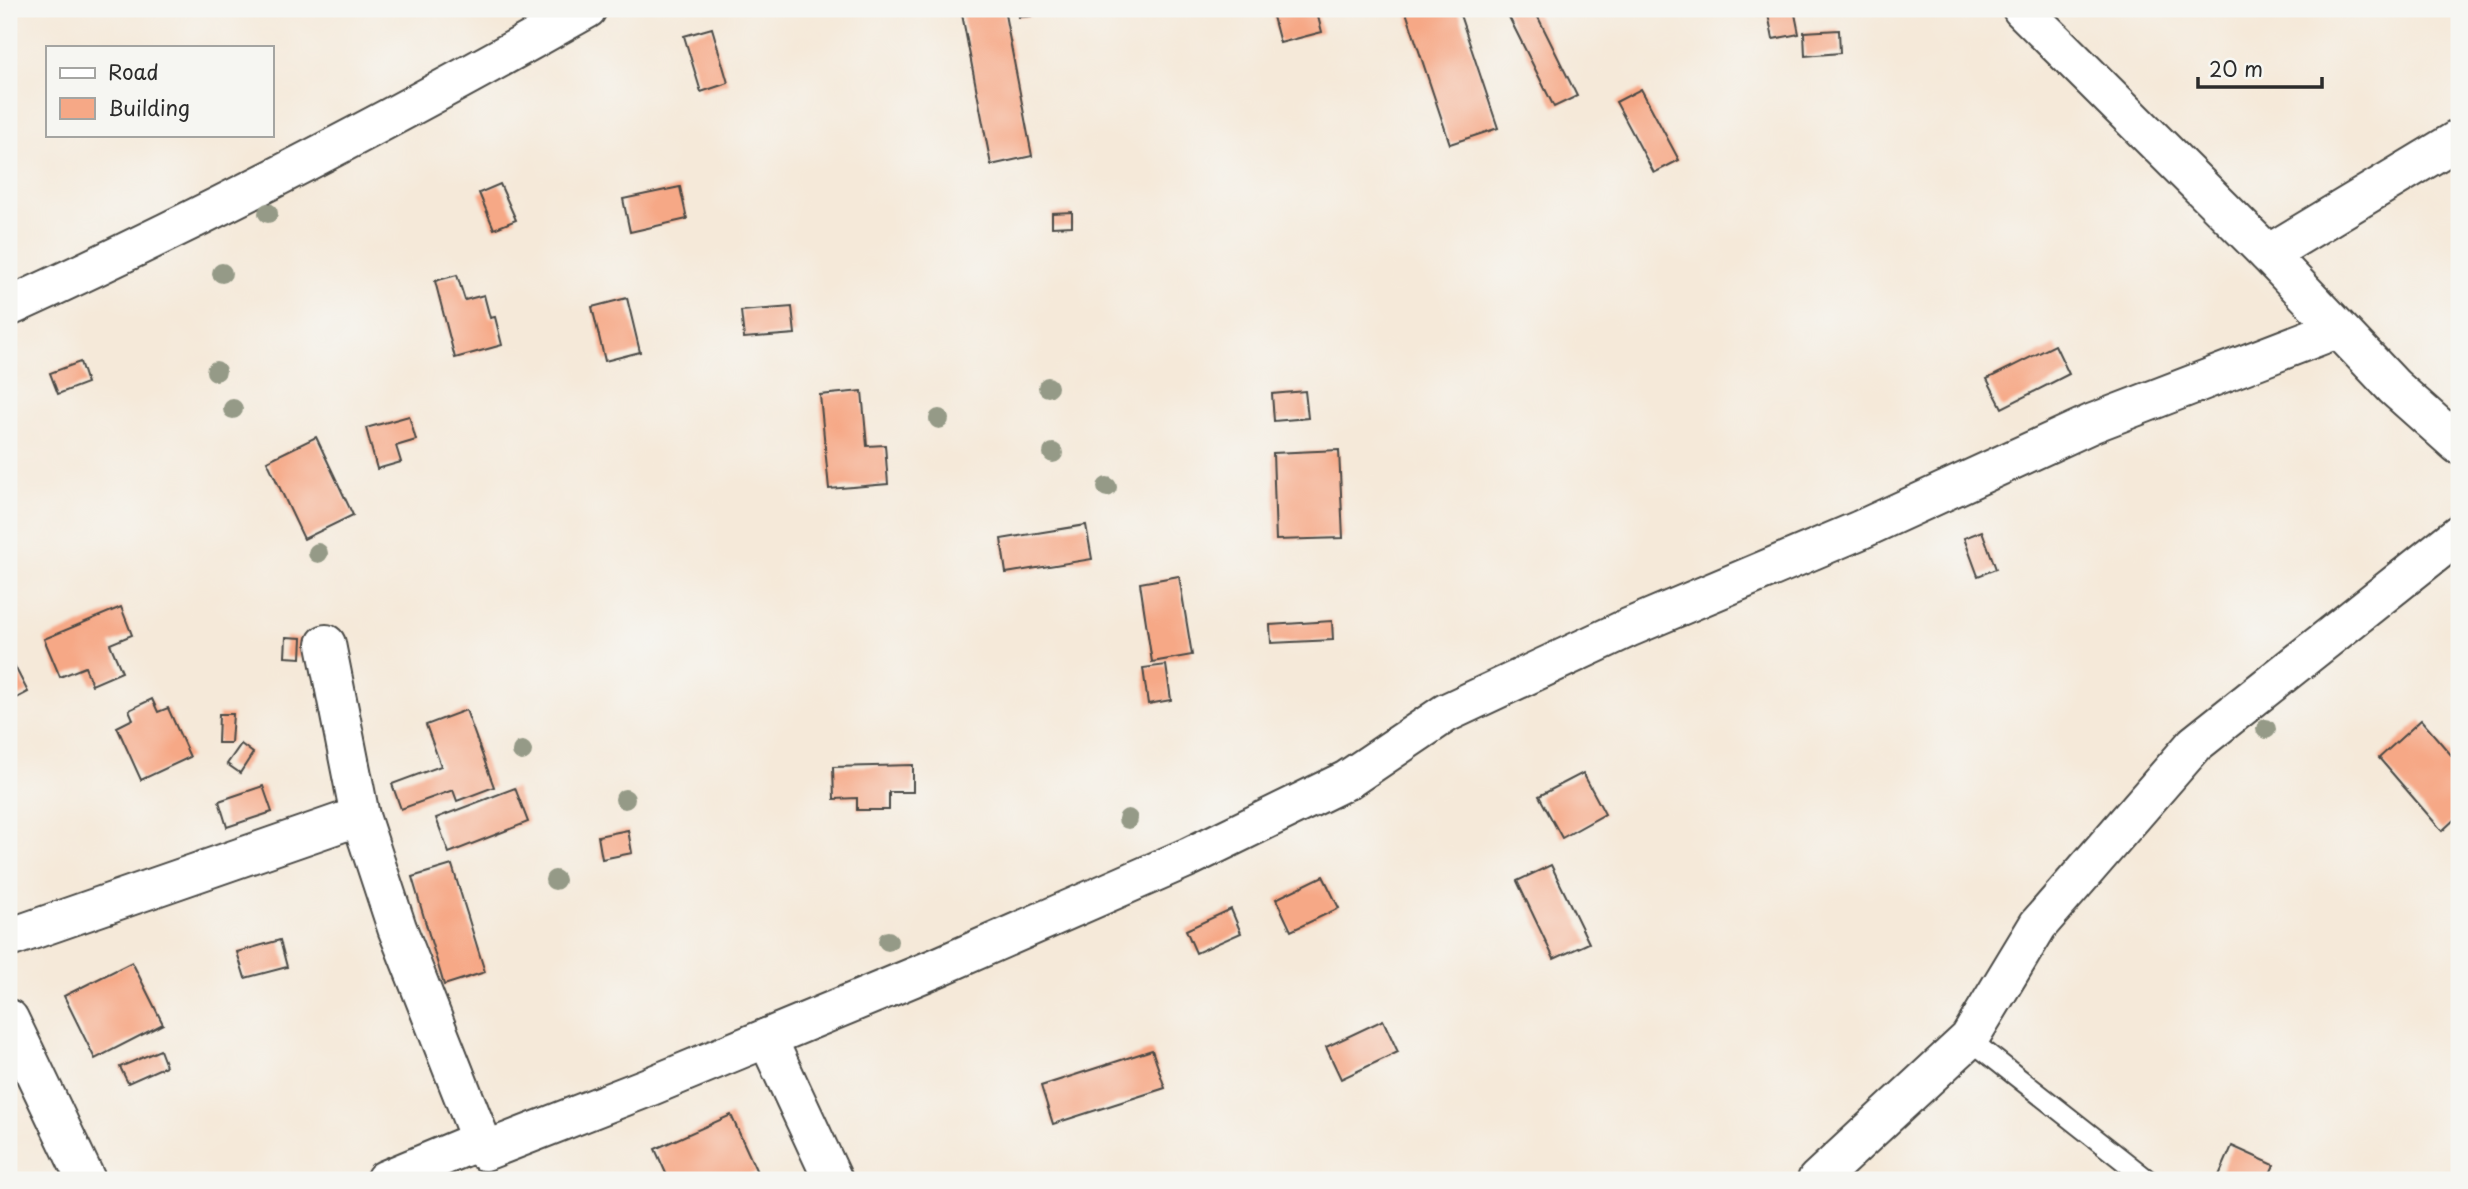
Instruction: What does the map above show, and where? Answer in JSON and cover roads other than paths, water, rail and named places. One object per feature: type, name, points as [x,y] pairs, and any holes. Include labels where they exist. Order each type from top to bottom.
[{"type":"street","points":[[9,307],[134,250],[471,75],[587,9]]},
{"type":"street","points":[[2022,9],[2269,254],[2394,387],[2459,444]]},
{"type":"street","points":[[2269,254],[2459,138]]},
{"type":"street","points":[[326,644],[360,816],[397,928],[485,1151],[938,967],[1189,857],[1347,780],[1446,713],[1628,628],[1860,530],[2093,423],[2337,329]]},
{"type":"street","points":[[1817,1180],[1969,1039],[2038,925],[2195,744],[2459,534]]},
{"type":"street","points":[[9,939],[360,816]]},
{"type":"street","points":[[9,1019],[86,1180]]},
{"type":"street","points":[[767,1038],[833,1180]]},
{"type":"street","points":[[385,1180],[481,1140]]},
{"type":"lane","points":[[1969,1039],[2148,1180]]}]
